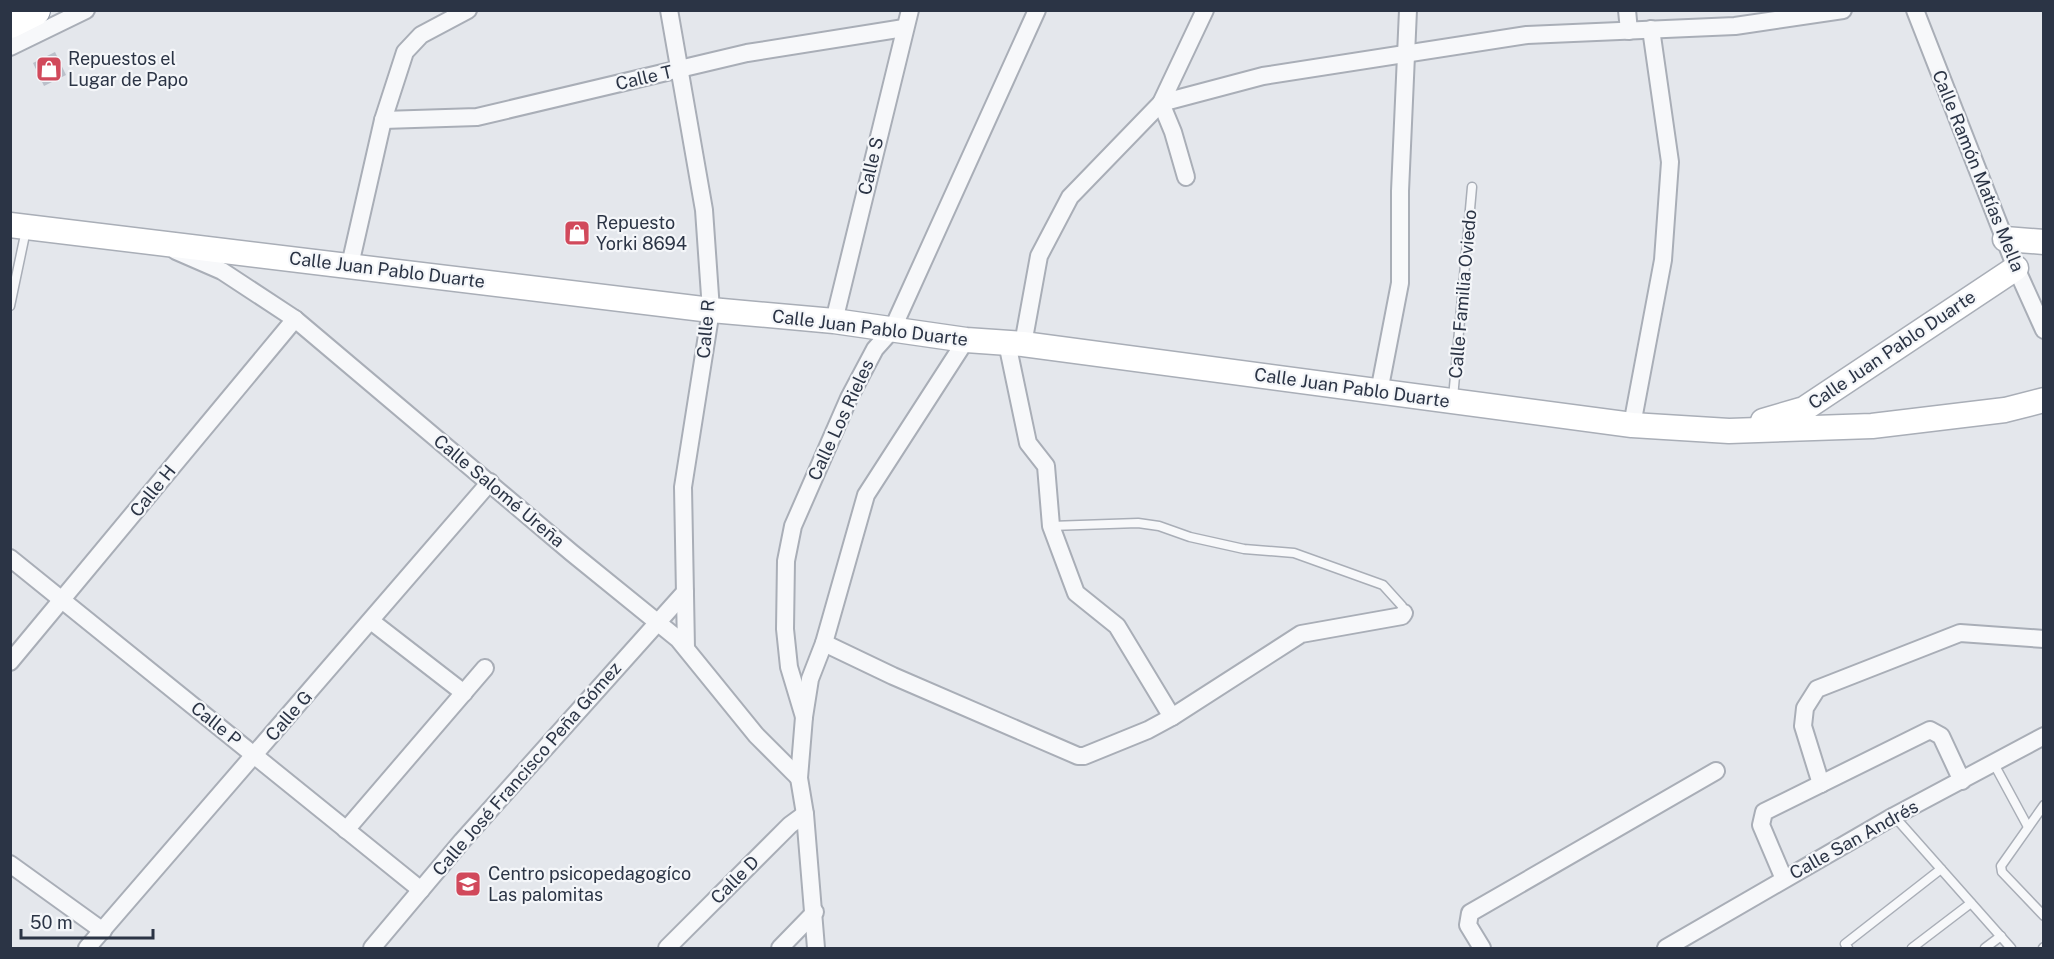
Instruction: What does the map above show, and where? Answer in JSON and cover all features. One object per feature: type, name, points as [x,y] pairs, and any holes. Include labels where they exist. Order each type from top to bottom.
[{"type":"highway","points":[[10,22],[34,10]]},
{"type":"street","points":[[10,47],[86,10]]},
{"type":"street","points":[[350,265],[383,120],[405,51],[421,35],[468,10]]},
{"type":"street","name":"Calle R","points":[[669,10],[704,210],[711,310],[683,487],[686,648]]},
{"type":"street","name":"Calle S","points":[[834,321],[909,10]]},
{"type":"street","name":"Calle Los Rieles","points":[[804,717],[789,666],[785,629],[786,561],[793,526],[849,398],[875,349],[892,330],[1037,10]]},
{"type":"street","points":[[1172,717],[1117,626],[1076,593],[1051,526],[1046,466],[1028,443],[1015,344],[1039,256],[1070,197],[1161,103],[1205,10]]},
{"type":"street","points":[[1378,392],[1400,283],[1400,190],[1408,10]]},
{"type":"street","points":[[1627,10],[1629,31]]},
{"type":"street","points":[[1161,103],[1263,76],[1527,35],[1735,26],[1843,10]]},
{"type":"street","name":"Calle Ramón Matías Mella","points":[[1915,10],[2016,268],[2043,330]]},
{"type":"street","name":"Calle T","points":[[383,120],[477,117],[747,53],[904,28]]},
{"type":"street","points":[[1632,425],[1663,260],[1670,162],[1651,29]]},
{"type":"street","points":[[1161,103],[1173,132],[1186,177]]},
{"type":"street","name":"Calle Juan Pablo Duarte","points":[[19,226],[711,310],[834,321],[1632,425],[1729,431],[1872,426],[2005,410],[2043,400]]},
{"type":"street","points":[[2005,239],[2043,242]]},
{"type":"street","name":"Calle Salomé Ureña","points":[[165,245],[222,271],[295,319],[658,622],[686,648],[756,735],[799,778]]},
{"type":"street","name":"Calle Juan Pablo Duarte","points":[[1729,431],[1804,409],[2016,268]]},
{"type":"street","name":"Calle H","points":[[10,662],[295,319]]},
{"type":"street","points":[[816,948],[805,814],[799,778],[810,679],[824,642],[866,495],[966,340]]},
{"type":"street","name":"Calle G","points":[[87,948],[490,482]]},
{"type":"street","name":"Calle P","points":[[10,558],[422,890]]},
{"type":"street","name":"Calle José Francisco Peña Gómez","points":[[372,948],[685,592]]},
{"type":"street","points":[[824,642],[893,676],[1078,756],[1110,746],[1172,717],[1301,634],[1349,628],[1402,616],[1404,613]]},
{"type":"street","points":[[371,621],[464,693]]},
{"type":"street","points":[[1821,784],[1803,726],[1805,708],[1817,689],[1960,633],[2043,639]]},
{"type":"street","points":[[346,830],[485,668]]},
{"type":"street","points":[[1784,879],[1761,825],[1764,812],[1930,730],[1941,736],[1962,781]]},
{"type":"street","name":"Calle San Andrés","points":[[1673,947],[1784,879],[1894,816],[1994,764],[2042,733]]},
{"type":"street","points":[[1482,948],[1468,925],[1470,913],[1716,771]]},
{"type":"street","name":"Calle D","points":[[667,948],[790,825],[805,814]]},
{"type":"street","points":[[10,864],[103,931]]},
{"type":"street","points":[[780,948],[814,912]]},
{"type":"lane","name":"Calle Familia Oviedo","points":[[1453,402],[1472,187]]},
{"type":"lane","points":[[10,306],[19,226]]},
{"type":"lane","points":[[1051,526],[1138,523],[1159,526],[1219,544],[1294,553],[1383,585],[1402,606],[1404,613]]},
{"type":"lane","points":[[1994,764],[2028,825]]},
{"type":"lane","points":[[2043,805],[2001,866],[2002,872],[2043,916]]},
{"type":"lane","points":[[1894,816],[2011,948]]},
{"type":"lane","points":[[1848,948],[1845,944],[1941,869]]},
{"type":"lane","points":[[1912,948],[1971,903]]},
{"type":"lane","points":[[1985,948],[2001,936]]},
{"type":"building","name":"Repuestos el Lugar de Papo","points":[[55,52],[66,75],[44,86],[33,63]]},
{"type":"place","name":"Repuestos el Lugar de Papo","points":[[49,69]]},
{"type":"place","name":"Repuesto Yorki 8694","points":[[577,233]]},
{"type":"place","name":"Centro psicopedagogíco Las palomitas","points":[[468,884]]}]
